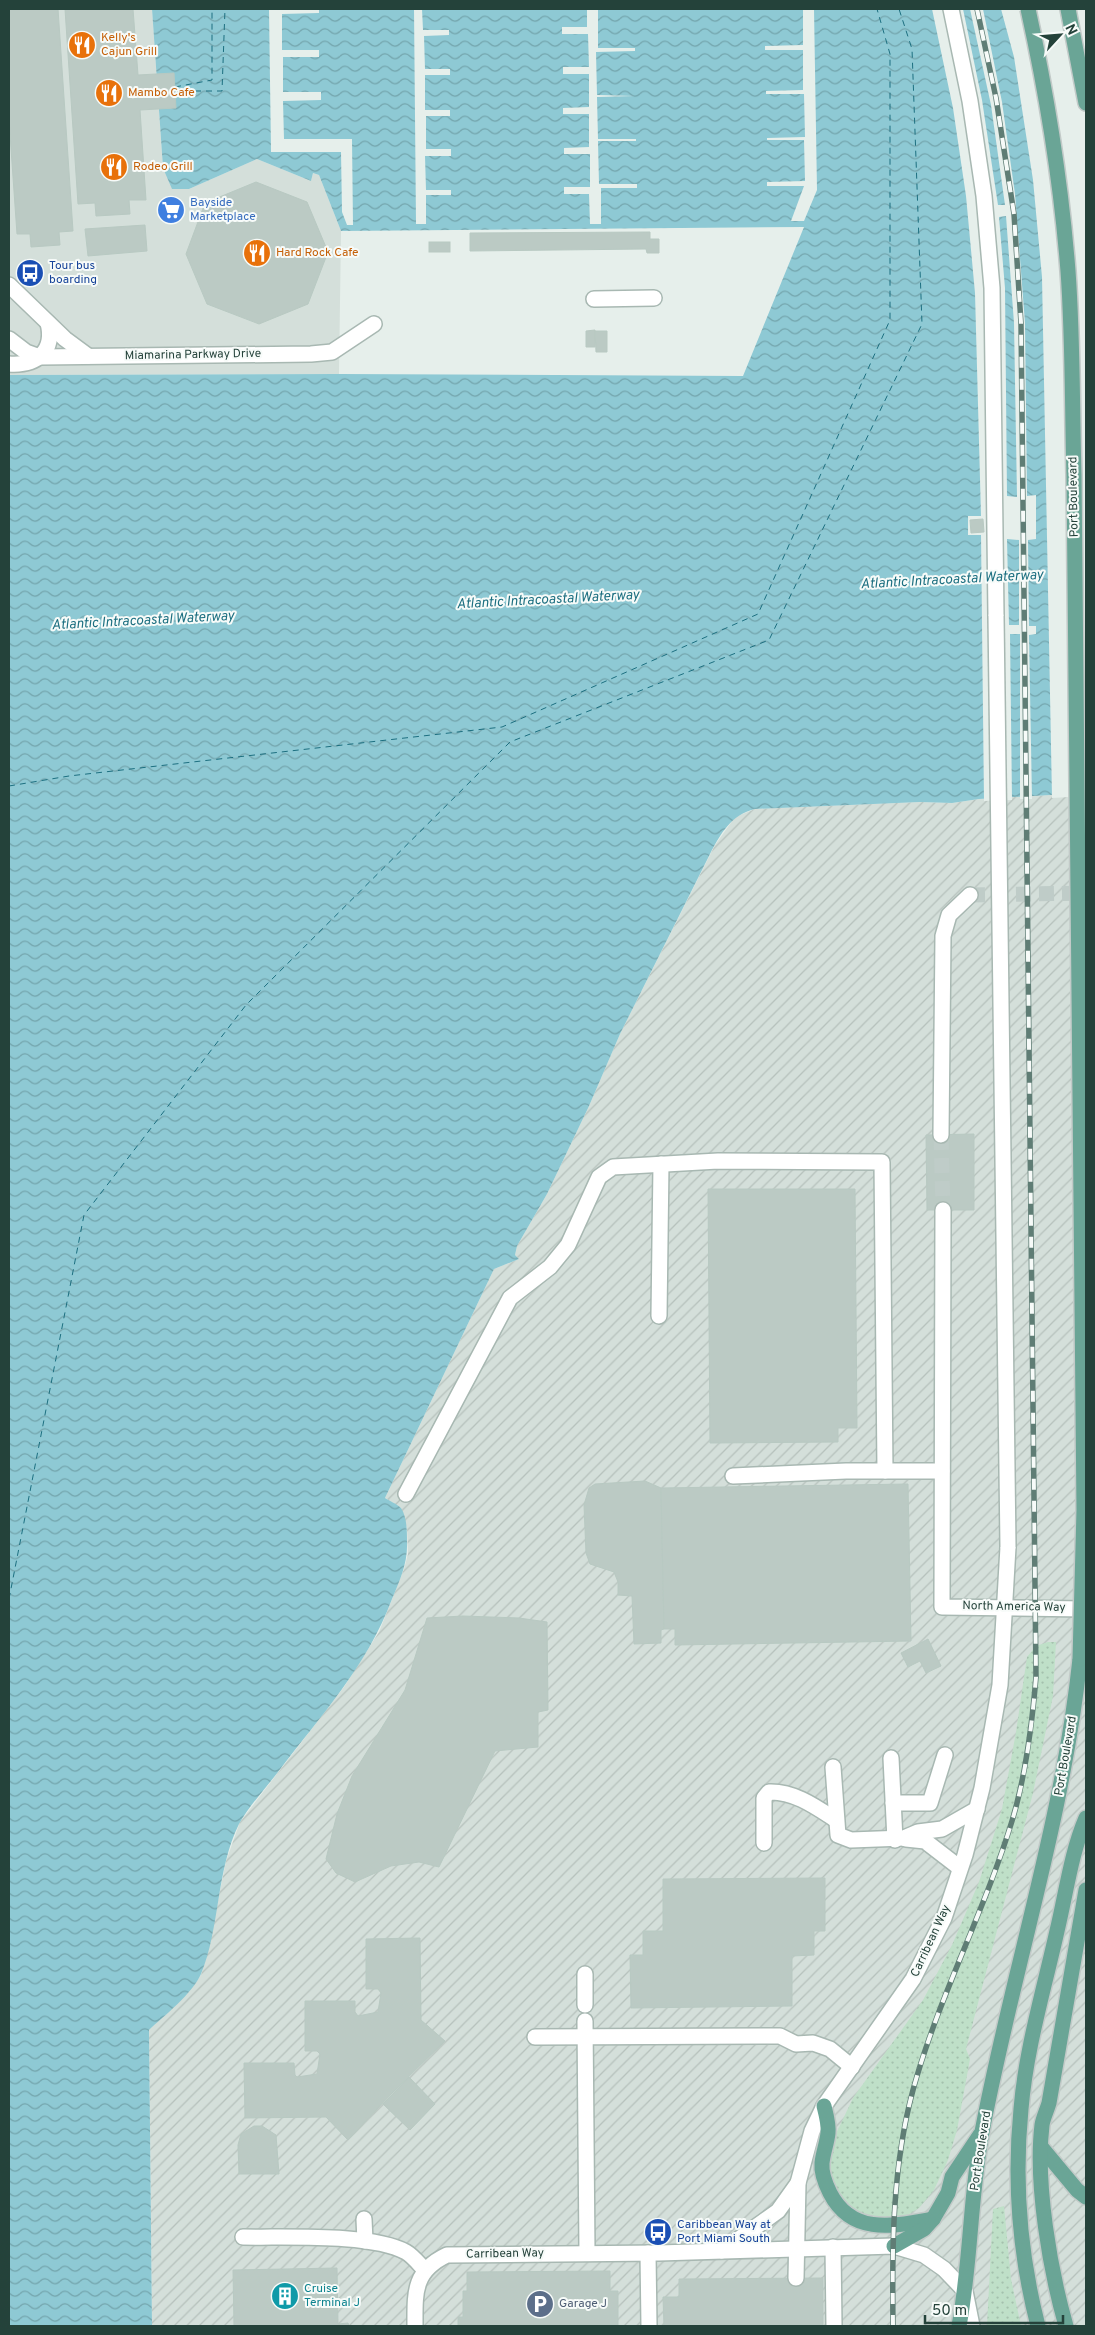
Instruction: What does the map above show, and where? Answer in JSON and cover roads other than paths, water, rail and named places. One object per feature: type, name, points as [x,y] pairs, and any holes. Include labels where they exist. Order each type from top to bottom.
[{"type":"main road","name":"Port Boulevard","points":[[959,2326],[965,2291],[982,2132],[1059,1800],[1073,1717],[1080,1659],[1084,1501],[1071,332],[1068,273],[1058,170],[1028,9]]},
{"type":"main road","points":[[1068,9],[1086,103]]},
{"type":"main road","points":[[1038,2326],[1028,2277],[1021,2216],[1019,2169],[1021,2108],[1034,2029],[1074,1860],[1086,1818]]},
{"type":"main road","points":[[1066,2326],[1047,2233],[1041,2168],[1042,2124],[1049,2104],[1086,1890]]},
{"type":"main road","points":[[824,2106],[829,2131],[821,2165],[826,2186],[834,2202],[852,2218],[876,2226],[894,2226],[933,2219]]},
{"type":"main road","points":[[894,2246],[924,2229],[933,2219],[948,2193],[952,2177],[982,2132]]},
{"type":"main road","points":[[1042,2148],[1077,2190],[1086,2197]]},
{"type":"street","name":"Carribean Way","points":[[797,2248],[798,2183],[812,2132],[824,2106],[914,1980],[944,1918],[977,1808],[1000,1685],[1008,1547],[992,288],[981,177],[970,102],[951,9]]},
{"type":"street","points":[[9,285],[48,323],[88,356]]},
{"type":"street","points":[[594,299],[654,298]]},
{"type":"street","points":[[9,364],[18,365],[40,357],[48,349],[51,341],[48,323]]},
{"type":"street","name":"Miamarina Parkway Drive","points":[[9,339],[26,352],[40,357],[332,352],[374,324]]},
{"type":"street","points":[[941,1135],[943,936],[948,914],[970,895]]},
{"type":"street","points":[[406,1494],[510,1298],[550,1267],[568,1245],[599,1177],[613,1166],[718,1161],[882,1162],[885,1471]]},
{"type":"street","points":[[659,1316],[661,1164]]},
{"type":"street","points":[[733,1476],[942,1471],[943,1210]]},
{"type":"street","name":"North America Way","points":[[942,1471],[942,1607],[1086,1609]]},
{"type":"street","points":[[893,1803],[930,1803],[945,1755]]},
{"type":"street","points":[[891,1758],[893,1803],[900,1839]]},
{"type":"street","points":[[833,1767],[838,1835],[851,1840],[900,1839],[925,1841],[960,1868]]},
{"type":"street","points":[[764,1843],[764,1798],[769,1792],[782,1791],[804,1800],[836,1820]]},
{"type":"street","points":[[900,1839],[918,1832],[942,1829],[977,1808]]},
{"type":"street","points":[[585,1974],[585,2005]]},
{"type":"street","points":[[586,2021],[587,2252]]},
{"type":"street","points":[[535,2037],[780,2036],[796,2044],[813,2043],[830,2049],[852,2067]]},
{"type":"street","points":[[721,2251],[749,2234],[778,2211],[798,2183]]},
{"type":"street","points":[[364,2219],[365,2241]]},
{"type":"street","points":[[243,2237],[365,2241],[386,2244],[407,2252],[425,2270],[417,2282],[415,2326]]},
{"type":"street","name":"Carribean Way","points":[[425,2270],[434,2261],[447,2255],[587,2252],[648,2253],[894,2246],[924,2255],[935,2262],[965,2291]]},
{"type":"street","points":[[833,2247],[834,2326]]},
{"type":"street","points":[[796,2278],[797,2248]]},
{"type":"street","points":[[648,2253],[649,2326]]},
{"type":"street","points":[[965,2291],[972,2326]]},
{"type":"water","name":"Atlantic Intracoastal Waterway","points":[[152,9],[1086,9],[1086,793],[979,799],[952,803],[920,802],[755,809],[733,820],[718,839],[620,1034],[589,1106],[547,1194],[517,1246],[515,1255],[519,1259],[494,1269],[385,1498],[401,1508],[403,1512],[407,1533],[407,1549],[401,1578],[381,1624],[356,1669],[252,1804],[239,1824],[226,1861],[212,1938],[201,1974],[192,1989],[149,2030],[152,2326],[9,2326],[9,375],[743,376],[804,227],[341,231],[319,175],[313,173],[311,181],[257,159],[189,189],[172,189],[163,168]]},
{"type":"tunnel","points":[[970,895],[1086,893]]},
{"type":"tunnel","points":[[941,1135],[943,1210]]},
{"type":"railway","points":[[893,2326],[893,2237],[897,2178],[906,2119],[923,2056],[935,2022],[988,1889],[1012,1821],[1028,1750],[1036,1677],[1021,323],[1014,214],[996,98],[977,9]]},
{"type":"place","name":"Kelly's Cajun Grill","points":[[82,45]]},
{"type":"place","name":"Mambo Cafe","points":[[109,93]]},
{"type":"place","name":"Rodeo Grill","points":[[114,167]]},
{"type":"place","name":"Bayside Marketplace","points":[[171,210]]},
{"type":"place","name":"Hard Rock Cafe","points":[[257,253]]},
{"type":"place","name":"Tour bus boarding","points":[[30,273]]},
{"type":"place","name":"Caribbean Way at Port Miami South","points":[[658,2232]]},
{"type":"place","name":"Cruise Terminal J","points":[[285,2296]]},
{"type":"place","name":"Garage J","points":[[540,2304]]}]
